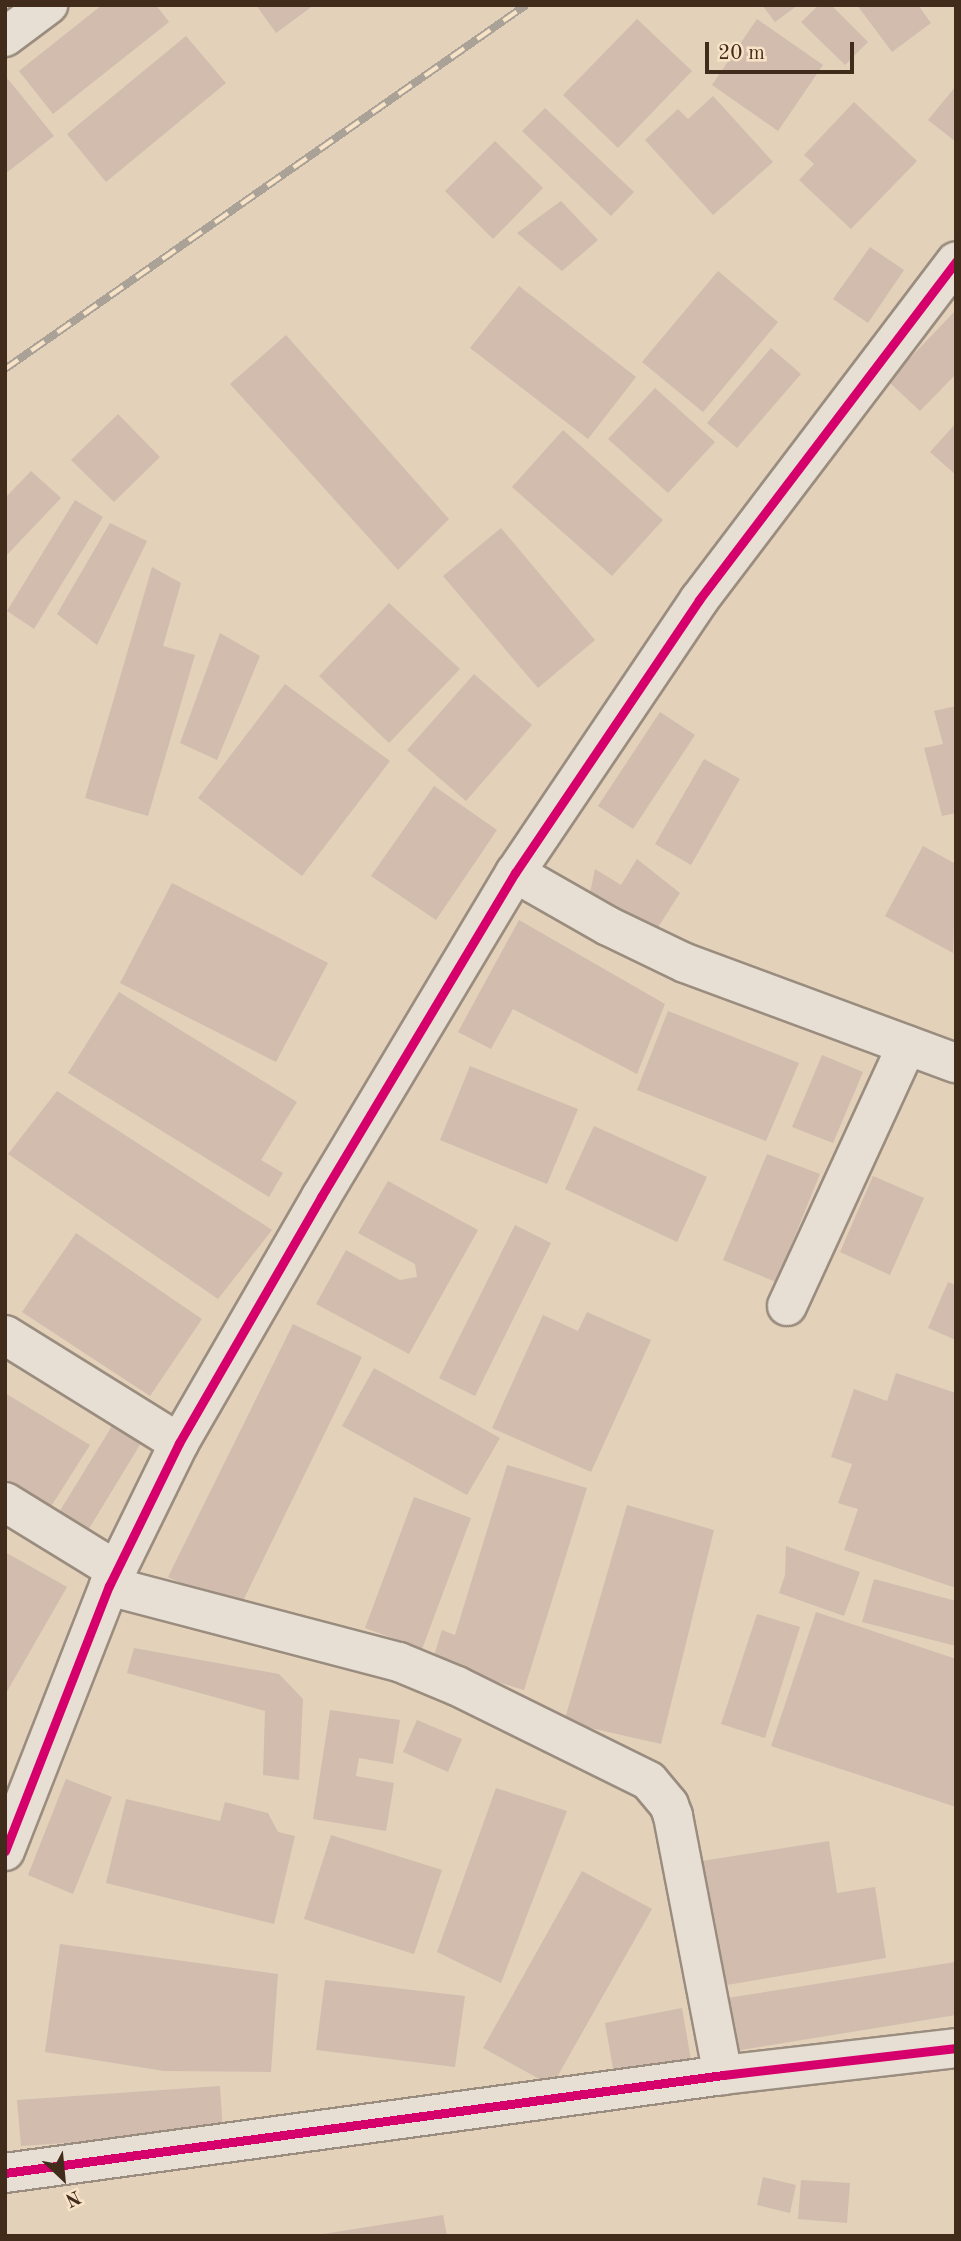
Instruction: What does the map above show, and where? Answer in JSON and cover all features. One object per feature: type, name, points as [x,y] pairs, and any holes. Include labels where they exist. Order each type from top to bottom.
[{"type":"street","points":[[5,37],[48,5]]},
{"type":"street","points":[[5,1851],[113,1579],[178,1443],[321,1197],[515,873],[698,600],[956,261]]},
{"type":"street","points":[[515,873],[608,926],[685,963],[956,1063]]},
{"type":"street","points":[[787,1306],[907,1045]]},
{"type":"street","points":[[5,1335],[178,1443]]},
{"type":"street","points":[[5,1502],[113,1579],[399,1662],[457,1686],[649,1782],[665,1799],[673,1816],[723,2075]]},
{"type":"street","points":[[5,2173],[723,2075],[956,2048]]},
{"type":"building","points":[[102,5],[156,5],[169,22],[53,114],[19,71]]},
{"type":"building","points":[[256,5],[314,5],[276,33]]},
{"type":"building","points":[[762,5],[798,5],[775,22]]},
{"type":"building","points":[[819,5],[831,5],[868,42],[845,65],[801,22]]},
{"type":"building","points":[[857,5],[918,5],[931,23],[892,52]]},
{"type":"building","points":[[637,19],[692,71],[618,148],[563,95]]},
{"type":"building","points":[[757,19],[823,65],[778,131],[712,85]]},
{"type":"building","points":[[186,36],[226,83],[106,182],[67,134]]},
{"type":"building","points":[[8,79],[54,136],[5,174],[5,81]]},
{"type":"building","points":[[956,86],[956,142],[928,120]]},
{"type":"building","points":[[713,96],[773,162],[713,215],[645,140],[678,109],[688,119]]},
{"type":"building","points":[[854,102],[917,161],[851,229],[799,180],[814,164],[804,155]]},
{"type":"building","points":[[545,108],[634,192],[611,216],[522,131]]},
{"type":"building","points":[[495,141],[543,188],[493,239],[445,191]]},
{"type":"building","points":[[561,201],[598,240],[562,271],[517,233]]},
{"type":"building","points":[[870,247],[904,270],[868,323],[833,299]]},
{"type":"building","points":[[718,271],[778,322],[703,412],[642,362]]},
{"type":"building","points":[[519,286],[636,377],[588,439],[470,348]]},
{"type":"building","points":[[956,310],[956,374],[920,411],[888,381]]},
{"type":"building","points":[[286,335],[449,519],[398,570],[230,384]]},
{"type":"building","points":[[771,348],[801,374],[737,448],[707,423]]},
{"type":"building","points":[[655,388],[715,442],[668,493],[608,439]]},
{"type":"building","points":[[118,414],[160,457],[114,502],[71,460]]},
{"type":"building","points":[[956,423],[956,475],[930,452]]},
{"type":"building","points":[[563,430],[663,520],[612,576],[512,487]]},
{"type":"building","points":[[31,471],[61,498],[5,557],[5,498]]},
{"type":"building","points":[[75,500],[103,517],[34,629],[7,611]]},
{"type":"building","points":[[110,523],[147,541],[97,645],[57,614]]},
{"type":"building","points":[[501,528],[595,640],[538,688],[443,576]]},
{"type":"building","points":[[152,567],[181,583],[163,646],[195,655],[148,816],[85,798]]},
{"type":"building","points":[[389,603],[460,669],[389,743],[319,676]]},
{"type":"building","points":[[220,633],[260,656],[217,760],[180,743]]},
{"type":"building","points":[[474,674],[532,725],[466,801],[407,750]]},
{"type":"building","points":[[285,684],[390,761],[302,876],[198,798]]},
{"type":"building","points":[[956,706],[956,813],[942,816],[924,748],[943,744],[934,711]]},
{"type":"building","points":[[660,712],[695,735],[633,829],[598,806]]},
{"type":"building","points":[[704,759],[740,779],[691,865],[655,844]]},
{"type":"building","points":[[434,786],[497,830],[436,920],[371,876]]},
{"type":"building","points":[[923,846],[956,864],[953,953],[885,916]]},
{"type":"building","points":[[637,859],[680,893],[653,935],[590,893],[595,869],[621,885]]},
{"type":"building","points":[[172,883],[328,963],[276,1062],[120,983]]},
{"type":"building","points":[[519,920],[665,1004],[637,1074],[513,1009],[491,1049],[458,1032]]},
{"type":"building","points":[[119,992],[297,1102],[261,1160],[283,1173],[269,1197],[68,1073]]},
{"type":"building","points":[[668,1011],[799,1063],[766,1141],[637,1090]]},
{"type":"building","points":[[822,1055],[863,1072],[833,1143],[792,1127]]},
{"type":"building","points":[[470,1066],[578,1109],[547,1184],[440,1140]]},
{"type":"building","points":[[57,1091],[272,1230],[218,1299],[8,1154]]},
{"type":"building","points":[[594,1126],[707,1177],[677,1242],[565,1189]]},
{"type":"building","points":[[767,1154],[820,1174],[776,1282],[723,1260]]},
{"type":"building","points":[[873,1176],[924,1198],[890,1275],[840,1252]]},
{"type":"building","points":[[388,1181],[478,1230],[409,1354],[316,1304],[346,1250],[400,1280],[417,1277],[415,1264],[358,1233]]},
{"type":"building","points":[[515,1225],[551,1243],[475,1396],[439,1378]]},
{"type":"building","points":[[76,1233],[202,1319],[150,1396],[22,1312]]},
{"type":"building","points":[[948,1282],[956,1285],[956,1340],[928,1328]]},
{"type":"building","points":[[587,1312],[651,1340],[591,1472],[492,1428],[543,1315],[578,1331]]},
{"type":"building","points":[[293,1324],[362,1357],[238,1611],[168,1577]]},
{"type":"building","points":[[374,1368],[500,1438],[467,1495],[342,1426]]},
{"type":"building","points":[[896,1373],[956,1393],[956,1588],[844,1550],[858,1509],[838,1503],[852,1464],[831,1457],[854,1389],[887,1401]]},
{"type":"building","points":[[5,1393],[90,1445],[50,1508],[5,1480]]},
{"type":"building","points":[[112,1426],[141,1443],[87,1532],[58,1514]]},
{"type":"building","points":[[507,1465],[587,1488],[524,1690],[432,1662],[442,1630],[455,1635]]},
{"type":"building","points":[[414,1497],[471,1518],[422,1649],[365,1628]]},
{"type":"building","points":[[627,1505],[714,1530],[661,1744],[564,1722]]},
{"type":"building","points":[[786,1546],[860,1572],[844,1616],[779,1593],[785,1575]]},
{"type":"building","points":[[5,1552],[67,1587],[5,1695]]},
{"type":"building","points":[[874,1579],[956,1601],[956,1646],[862,1622]]},
{"type":"building","points":[[816,1612],[956,1659],[956,1807],[771,1746]]},
{"type":"building","points":[[757,1614],[800,1627],[765,1738],[721,1724]]},
{"type":"building","points":[[134,1648],[279,1674],[303,1699],[299,1780],[263,1775],[265,1711],[127,1673]]},
{"type":"building","points":[[330,1710],[400,1720],[393,1764],[359,1758],[356,1776],[394,1783],[386,1831],[313,1819]]},
{"type":"building","points":[[417,1720],[462,1739],[448,1772],[403,1752]]},
{"type":"building","points":[[66,1779],[112,1797],[73,1894],[28,1875]]},
{"type":"building","points":[[496,1788],[567,1811],[501,1983],[437,1952]]},
{"type":"building","points":[[126,1799],[220,1821],[225,1802],[268,1813],[278,1832],[295,1836],[274,1924],[106,1883]]},
{"type":"building","points":[[331,1835],[442,1870],[414,1954],[304,1919]]},
{"type":"building","points":[[829,1841],[837,1893],[875,1887],[886,1958],[715,1987],[695,1862]]},
{"type":"building","points":[[582,1871],[652,1909],[552,2086],[483,2048]]},
{"type":"building","points":[[60,1944],[278,1974],[271,2072],[164,2071],[45,2052]]},
{"type":"building","points":[[955,1962],[956,2015],[710,2055],[702,2002]]},
{"type":"building","points":[[325,1980],[465,1996],[455,2067],[316,2050]]},
{"type":"building","points":[[682,2008],[691,2060],[614,2074],[605,2023]]},
{"type":"building","points":[[220,2086],[223,2132],[21,2146],[17,2100]]},
{"type":"building","points":[[763,2177],[796,2185],[790,2213],[757,2205]]},
{"type":"building","points":[[801,2180],[850,2183],[847,2223],[798,2219]]},
{"type":"building","points":[[443,2215],[447,2236],[323,2236],[323,2234]]},
{"type":"railway","points":[[5,369],[526,5]]},
{"type":"cycle path","points":[[5,1851],[109,1586],[179,1443],[321,1197],[515,873],[699,600],[956,261]]},
{"type":"cycle path","points":[[5,2173],[723,2075],[956,2048]]}]
